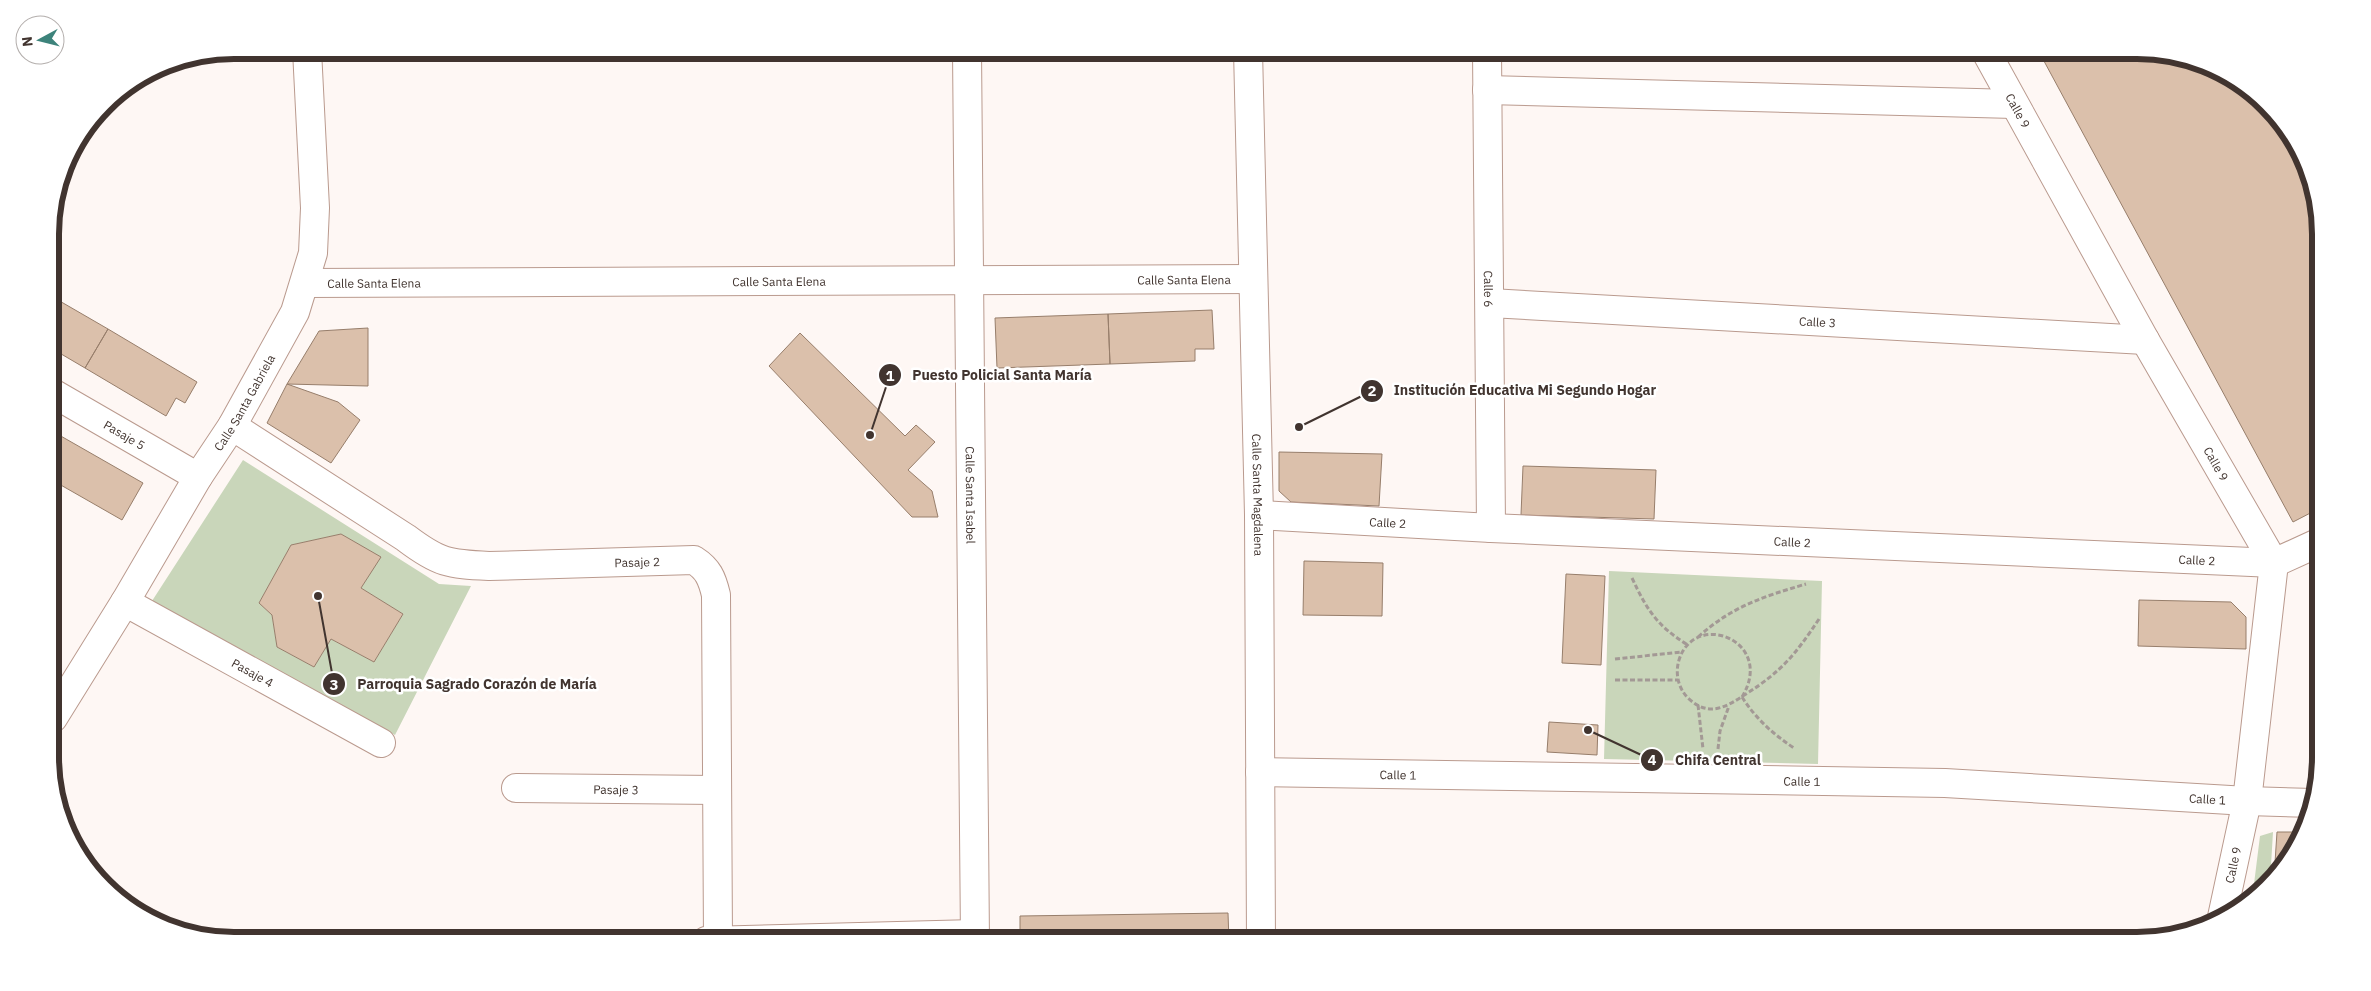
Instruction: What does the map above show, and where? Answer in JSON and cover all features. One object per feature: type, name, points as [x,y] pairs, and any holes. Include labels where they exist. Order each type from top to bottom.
[{"type":"street","name":"Calle Santa Gabriela","points":[[59,708],[125,602],[198,477],[232,426],[295,312],[313,253],[316,208],[308,59]]},
{"type":"street","name":"Calle Santa Isabel","points":[[967,59],[975,932]]},
{"type":"street","name":"Calle Santa Magdalena","points":[[1248,59],[1259,515],[1262,932]]},
{"type":"street","name":"Calle 6","points":[[1487,59],[1491,528]]},
{"type":"street","name":"Calle 9","points":[[1990,59],[2145,340],[2274,563],[2246,801],[2224,909]]},
{"type":"street","points":[[1487,90],[2014,104]]},
{"type":"street","name":"Calle Santa Elena","points":[[305,283],[1253,279]]},
{"type":"street","name":"Calle 3","points":[[1490,303],[2145,340]]},
{"type":"street","name":"Pasaje 5","points":[[59,397],[198,477]]},
{"type":"street","name":"Pasaje 2","points":[[232,426],[406,538],[433,558],[458,565],[489,566],[694,560],[705,567],[713,580],[716,595],[717,790],[712,932]]},
{"type":"street","name":"Calle 2","points":[[1259,515],[1491,528],[2274,563],[2312,546]]},
{"type":"street","name":"Pasaje 4","points":[[125,602],[381,743]]},
{"type":"street","name":"Calle 1","points":[[1260,772],[1945,783],[2246,801],[2306,803]]},
{"type":"street","name":"Pasaje 3","points":[[516,788],[717,790]]},
{"type":"path","points":[[1632,578],[1650,615],[1667,633],[1688,645]]},
{"type":"path","points":[[1806,584],[1754,600],[1717,620],[1688,645],[1677,667],[1678,680],[1683,693],[1698,704],[1712,709],[1729,706],[1775,675],[1799,649],[1819,619]]},
{"type":"path","points":[[1698,638],[1710,634],[1723,635],[1735,640],[1744,649],[1750,660],[1751,673],[1749,686],[1742,697]]},
{"type":"path","points":[[1616,659],[1683,652]]},
{"type":"path","points":[[1615,680],[1678,680]]},
{"type":"path","points":[[1742,697],[1752,714],[1771,732],[1799,751]]},
{"type":"path","points":[[1698,704],[1704,756]]},
{"type":"path","points":[[1716,757],[1720,731],[1729,706]]},
{"type":"green space","points":[[243,460],[439,584],[471,586],[395,735],[152,601]],"holes":[[[341,534],[380,557],[361,588],[403,614],[374,662],[331,639],[314,667],[277,647],[272,615],[259,603],[291,545]]]},
{"type":"green space","points":[[1609,571],[1822,581],[1818,764],[1604,759]]},
{"type":"green space","points":[[2273,832],[2271,870],[2254,888],[2260,836]]},
{"type":"building","points":[[2043,59],[2160,60],[2194,68],[2235,88],[2253,102],[2269,118],[2289,146],[2306,188],[2311,211],[2312,233],[2312,512],[2293,522]]},
{"type":"building","points":[[59,301],[108,329],[85,368],[59,353]]},
{"type":"building","points":[[1212,310],[1214,349],[1195,349],[1195,361],[1110,364],[1108,314]]},
{"type":"building","points":[[1108,314],[1110,364],[997,368],[995,318]]},
{"type":"building","points":[[368,328],[368,386],[287,384],[319,331]]},
{"type":"building","points":[[108,329],[197,382],[185,403],[176,398],[166,416],[85,368]]},
{"type":"building","points":[[800,333],[905,436],[916,425],[935,442],[908,470],[932,491],[938,517],[912,517],[769,366]]},
{"type":"building","points":[[287,384],[338,402],[360,420],[331,463],[267,423]]},
{"type":"building","points":[[59,435],[143,483],[122,520],[59,484]]},
{"type":"building","points":[[1279,452],[1382,454],[1379,506],[1291,502],[1279,491]]},
{"type":"building","points":[[1523,466],[1656,470],[1654,519],[1521,515]]},
{"type":"building","points":[[341,534],[381,557],[361,588],[403,614],[374,662],[331,639],[314,667],[277,647],[272,615],[259,603],[291,545]]},
{"type":"building","points":[[1304,561],[1383,563],[1382,616],[1303,615]]},
{"type":"building","points":[[1566,574],[1605,576],[1601,665],[1562,663]]},
{"type":"building","points":[[2139,600],[2231,602],[2246,617],[2246,649],[2138,646]]},
{"type":"building","points":[[1549,722],[1598,725],[1597,755],[1547,752]]},
{"type":"building","points":[[2277,832],[2295,832],[2289,845],[2275,865]]},
{"type":"building","points":[[1228,913],[1229,932],[1020,932],[1020,916]]},
{"type":"place","name":"Institución Educativa Mi Segundo Hogar","points":[[1299,427]]},
{"type":"place","name":"Puesto Policial Santa María","points":[[870,435]]},
{"type":"place","name":"Parroquia Sagrado Corazón de María","points":[[318,596]]},
{"type":"place","name":"Chifa Central","points":[[1588,730]]}]
